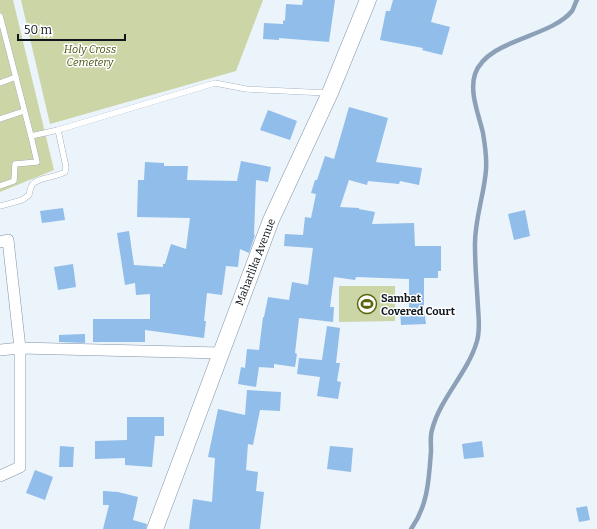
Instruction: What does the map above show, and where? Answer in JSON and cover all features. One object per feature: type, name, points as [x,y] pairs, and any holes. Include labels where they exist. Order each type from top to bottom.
[{"type":"main road","name":"Maharlika Avenue","points":[[155,529],[220,352],[271,220],[330,93],[368,0]]},
{"type":"street","points":[[0,242],[8,240],[20,348],[20,467],[0,476]]},
{"type":"street","points":[[0,350],[20,348],[220,352]]},
{"type":"lane","points":[[0,16],[37,162],[15,164],[14,181],[0,186]]},
{"type":"lane","points":[[0,83],[16,77]]},
{"type":"lane","points":[[31,136],[58,130],[215,84],[246,89],[330,93]]},
{"type":"lane","points":[[0,119],[24,111]]},
{"type":"lane","points":[[0,206],[22,200],[29,195],[31,186],[35,182],[59,176],[65,172],[66,167],[58,130]]},
{"type":"green space","points":[[0,0],[13,0],[54,170],[0,192]]},
{"type":"green space","name":"Holy Cross Cemetery","points":[[21,0],[263,0],[236,71],[50,124]]},
{"type":"green space","name":"Sambat Covered Court","points":[[339,286],[395,286],[395,321],[339,322]]},
{"type":"building","points":[[303,0],[335,0],[329,42],[279,38],[279,40],[263,39],[264,23],[283,24],[283,20],[285,21],[286,4],[302,5]]},
{"type":"building","points":[[393,0],[437,0],[431,22],[450,27],[442,55],[422,50],[423,48],[380,40],[386,11],[390,11]]},
{"type":"building","points":[[349,107],[388,118],[376,162],[422,168],[419,185],[400,181],[399,184],[368,181],[367,185],[349,180],[340,207],[359,208],[375,212],[372,224],[414,223],[415,246],[441,246],[441,271],[438,271],[438,278],[424,278],[424,308],[426,324],[401,325],[400,309],[409,309],[409,279],[356,277],[355,280],[334,277],[330,307],[334,307],[333,322],[299,318],[295,367],[274,364],[274,368],[259,367],[256,387],[238,384],[241,367],[245,368],[247,349],[259,350],[263,317],[268,297],[289,300],[292,282],[308,285],[313,248],[284,246],[285,234],[303,235],[305,217],[311,218],[316,194],[311,193],[315,180],[317,180],[325,156],[334,159]]},
{"type":"building","points":[[268,110],[297,121],[290,140],[260,130]]},
{"type":"building","points":[[241,161],[271,167],[268,182],[256,180],[255,235],[249,253],[240,249],[238,267],[226,266],[222,295],[207,293],[204,338],[145,330],[145,342],[93,342],[93,319],[150,319],[150,294],[136,295],[135,283],[125,285],[117,233],[129,231],[134,265],[163,267],[171,244],[186,249],[190,218],[137,217],[138,180],[144,180],[145,162],[164,163],[164,166],[188,166],[187,180],[237,181]]},
{"type":"building","points":[[63,208],[65,220],[42,223],[40,211]]},
{"type":"building","points":[[525,210],[530,236],[514,240],[508,214]]},
{"type":"building","points":[[73,264],[76,287],[58,290],[54,267]]},
{"type":"building","points":[[327,326],[340,328],[336,363],[340,363],[337,381],[341,382],[338,399],[317,396],[320,377],[297,374],[299,358],[322,360]]},
{"type":"building","points":[[85,334],[85,343],[59,342],[59,335]]},
{"type":"building","points":[[247,390],[281,392],[280,411],[260,410],[253,445],[248,444],[246,470],[258,472],[256,491],[264,492],[260,529],[189,529],[193,499],[212,502],[215,458],[208,457],[218,409],[245,415]]},
{"type":"building","points":[[127,417],[164,417],[164,436],[155,436],[152,467],[125,465],[125,458],[95,459],[95,441],[127,440]]},
{"type":"building","points":[[482,441],[484,457],[464,459],[462,444]]},
{"type":"building","points":[[60,446],[74,447],[73,467],[59,467]]},
{"type":"building","points":[[330,446],[353,448],[351,472],[327,469]]},
{"type":"building","points":[[35,470],[53,477],[45,500],[26,493]]},
{"type":"building","points":[[103,491],[118,492],[138,497],[133,520],[147,524],[146,529],[103,529],[109,505],[103,505]]},
{"type":"building","points":[[587,506],[590,520],[579,522],[576,508]]},
{"type":"waterway","points":[[411,529],[421,511],[427,492],[431,435],[436,418],[447,396],[473,353],[479,333],[475,237],[485,180],[486,161],[483,133],[473,89],[475,74],[482,62],[492,53],[562,20],[572,11],[577,0]]},
{"type":"place","name":"Sambat Covered Court","points":[[367,304]]}]
